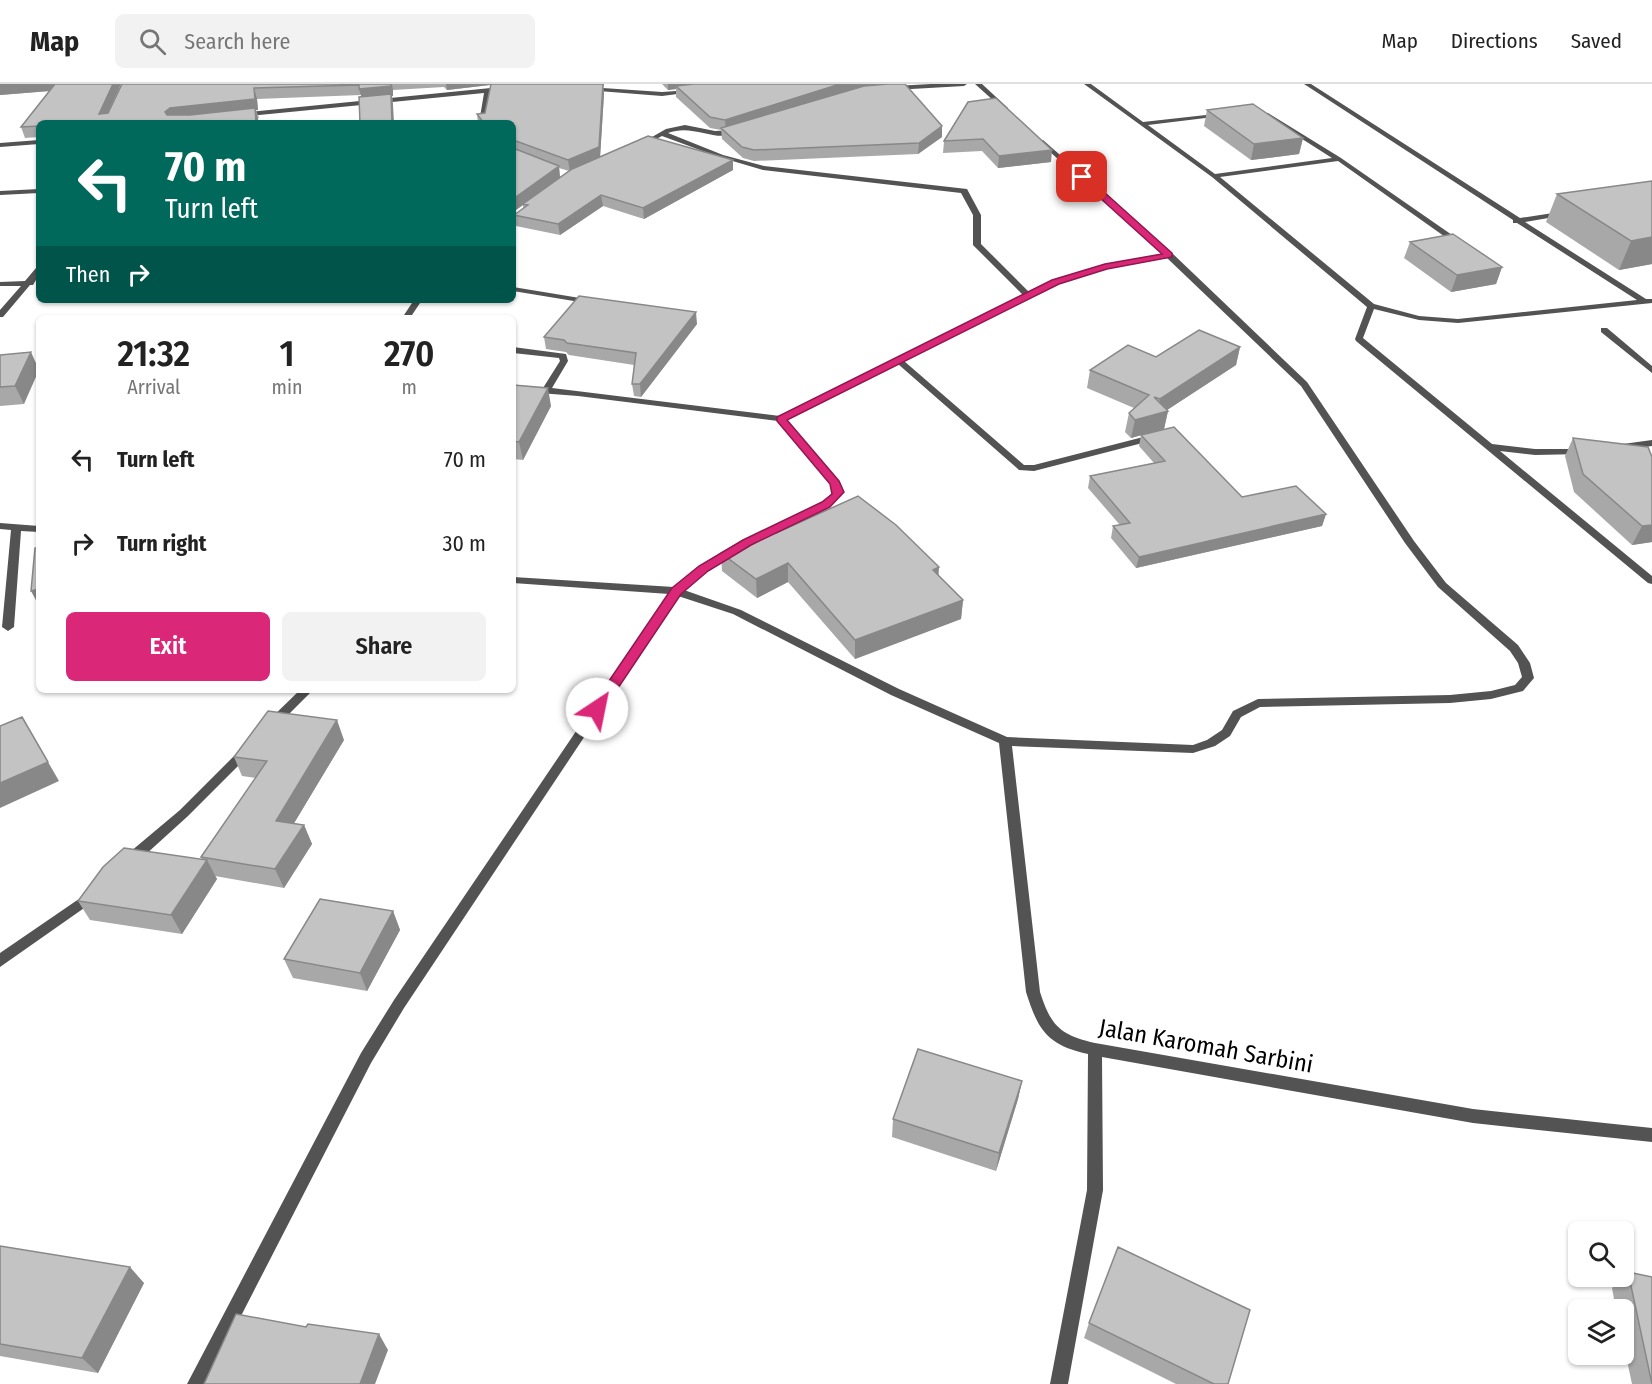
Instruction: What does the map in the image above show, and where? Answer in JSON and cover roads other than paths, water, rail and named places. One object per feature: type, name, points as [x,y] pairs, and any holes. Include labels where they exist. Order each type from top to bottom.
[{"type":"street","points":[[880,89],[934,88],[964,84]]},
{"type":"street","points":[[978,84],[1013,115]]},
{"type":"street","points":[[1087,84],[1214,176],[1371,306],[1419,318],[1458,321],[1648,301]]},
{"type":"street","points":[[1307,84],[1516,221],[1648,301]]},
{"type":"street","points":[[231,116],[418,93],[524,86]]},
{"type":"street","points":[[576,89],[662,94],[697,91]]},
{"type":"street","points":[[483,120],[488,90]]},
{"type":"street","points":[[1257,111],[1266,114],[1338,159],[1467,248]]},
{"type":"street","points":[[269,120],[270,112]]},
{"type":"street","points":[[1141,124],[1236,112]]},
{"type":"street","points":[[632,149],[663,134],[685,127],[720,135],[747,128]]},
{"type":"street","points":[[516,580],[676,591],[737,612],[895,692],[1005,741],[1193,749],[1226,733],[1237,714],[1258,703],[1450,699],[1491,695],[1519,688],[1528,678],[1524,663],[1514,648],[1442,585],[1410,543],[1304,384],[1169,255],[1030,130]]},
{"type":"street","points":[[663,134],[721,156],[763,168],[961,189],[969,196],[977,215],[977,245],[1028,296]]},
{"type":"street","points":[[0,145],[36,142]]},
{"type":"street","points":[[1214,176],[1338,159]]},
{"type":"street","points":[[0,193],[36,191]]},
{"type":"street","points":[[1516,221],[1573,212]]},
{"type":"street","points":[[516,388],[781,419],[1056,282],[1080,274],[1169,255]]},
{"type":"street","points":[[0,315],[36,274]]},
{"type":"street","points":[[0,284],[30,283]]},
{"type":"street","points":[[516,289],[604,304]]},
{"type":"street","points":[[1371,306],[1359,339],[1652,581]]},
{"type":"street","points":[[1604,330],[1652,370]]},
{"type":"street","points":[[516,350],[563,356],[564,361],[546,390]]},
{"type":"street","points":[[898,360],[1022,468],[1034,468],[1171,434]]},
{"type":"street","points":[[196,1384],[380,1033],[676,591],[704,569],[747,542],[826,505],[837,496],[835,483],[781,419]]},
{"type":"street","points":[[1615,448],[1652,443]]},
{"type":"street","points":[[1490,447],[1535,452],[1596,450]]},
{"type":"street","points":[[0,526],[36,530]]},
{"type":"street","points":[[8,627],[16,527]]},
{"type":"street","points":[[122,868],[184,813],[304,693]]},
{"type":"street","name":"Jalan Karomah Sarbini","points":[[1005,741],[1033,992],[1042,1022],[1053,1035],[1071,1045],[1473,1116],[1652,1135]]},
{"type":"street","points":[[0,961],[86,900],[104,884]]},
{"type":"street","points":[[1059,1384],[1095,1190],[1095,1049]]}]
